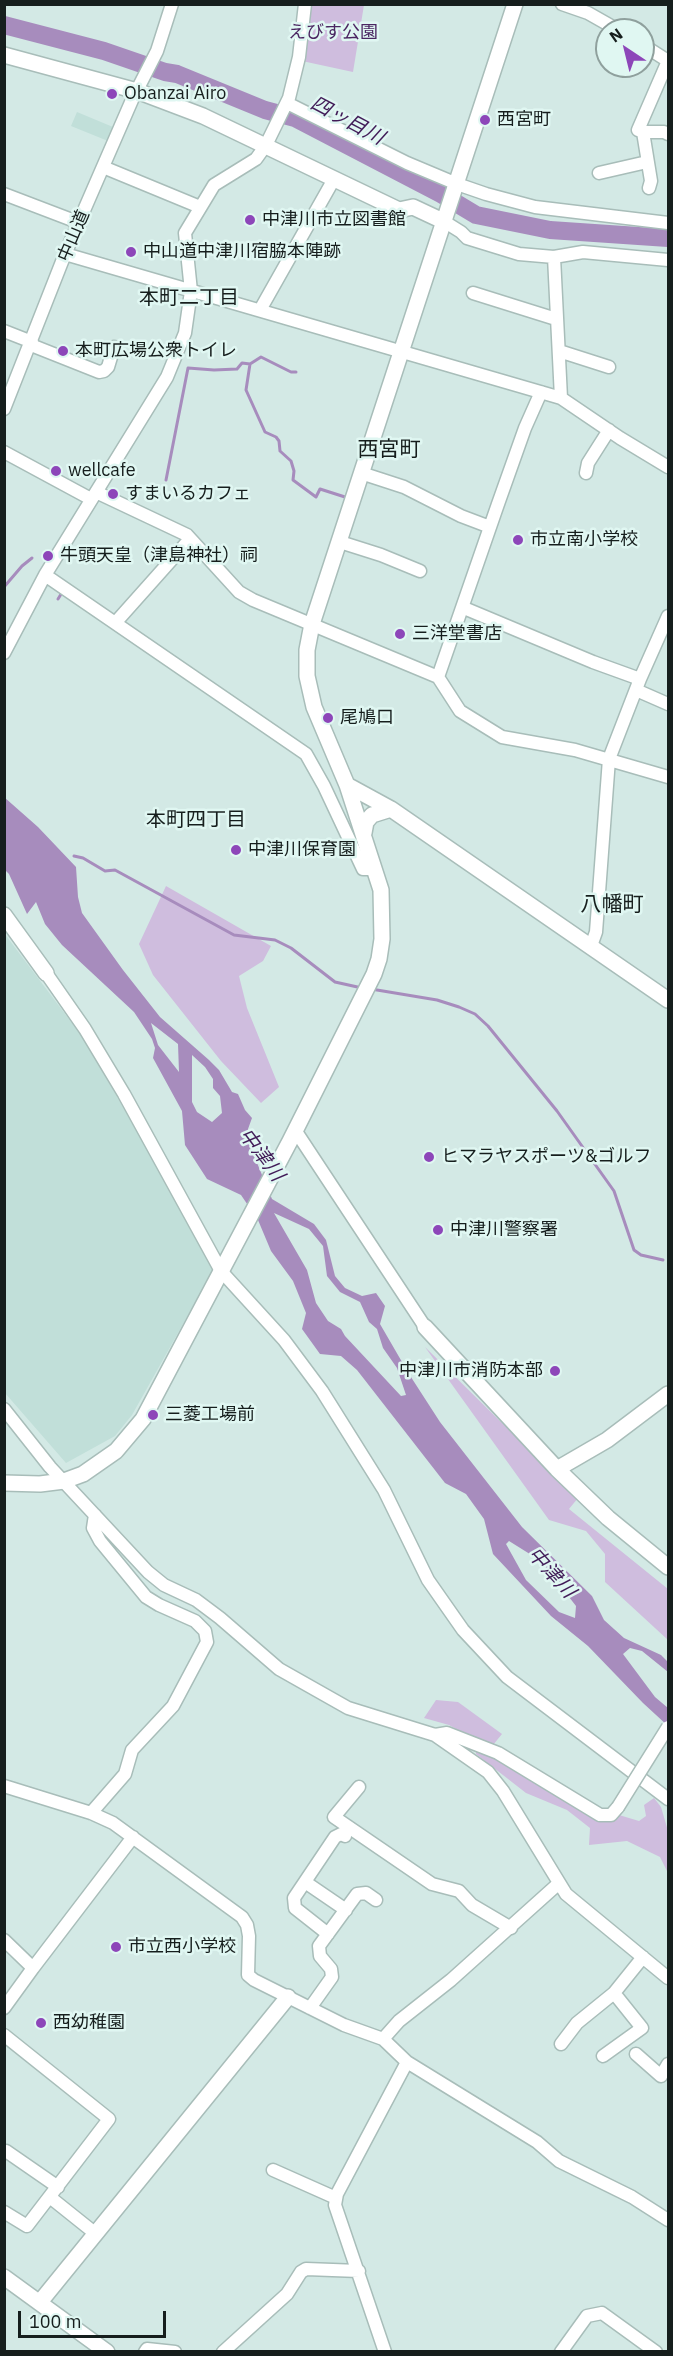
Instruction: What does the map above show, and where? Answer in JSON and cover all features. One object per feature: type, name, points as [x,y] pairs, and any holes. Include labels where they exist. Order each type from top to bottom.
[{"type":"street","name":"中山道","points":[[4,409],[32,344],[65,254],[155,56],[172,4]]},
{"type":"street","points":[[4,653],[8,638],[45,575],[167,377],[185,333],[191,291],[185,233],[214,185],[256,159],[269,139],[286,105],[299,57],[305,4]]},
{"type":"street","points":[[4,1484],[40,1485],[64,1481],[83,1474],[116,1451],[143,1419],[366,994],[379,959],[381,890],[348,785],[314,707],[308,676],[308,650],[312,624],[515,4]]},
{"type":"street","points":[[562,4],[597,18]]},
{"type":"street","points":[[655,53],[668,62],[638,130],[669,134]]},
{"type":"street","points":[[4,55],[140,86],[203,116],[269,139],[334,179],[399,210],[413,207],[445,219],[467,238],[478,242],[519,254],[554,256],[583,252],[669,260]]},
{"type":"street","points":[[286,105],[456,188],[535,207],[669,223]]},
{"type":"street","points":[[643,132],[651,181],[649,188]]},
{"type":"street","points":[[599,173],[647,162]]},
{"type":"street","points":[[103,167],[200,207]]},
{"type":"street","points":[[260,310],[334,179]]},
{"type":"street","points":[[4,194],[80,223]]},
{"type":"street","points":[[65,254],[561,398],[669,467]]},
{"type":"street","points":[[554,256],[561,398]]},
{"type":"street","points":[[473,292],[556,319]]},
{"type":"street","points":[[4,331],[99,372],[108,367],[114,347]]},
{"type":"street","points":[[559,351],[609,367]]},
{"type":"street","points":[[438,677],[525,428],[541,392]]},
{"type":"street","points":[[586,473],[588,463],[609,430]]},
{"type":"street","points":[[4,452],[94,496],[176,530],[190,539],[240,592],[253,600],[438,677],[460,711],[502,737],[575,750],[669,777]]},
{"type":"street","points":[[361,473],[404,487],[461,516],[490,527]]},
{"type":"street","points":[[116,622],[190,539]]},
{"type":"street","points":[[340,542],[391,558],[420,571]]},
{"type":"street","points":[[45,575],[306,754],[324,786],[363,869],[374,869]]},
{"type":"street","points":[[464,608],[579,654],[638,684],[669,704]]},
{"type":"street","points":[[591,946],[596,932],[609,759],[638,684],[669,616]]},
{"type":"street","points":[[348,785],[391,808],[669,1000]]},
{"type":"street","points":[[364,833],[366,822],[372,815],[391,808]]},
{"type":"street","points":[[4,915],[85,1029],[124,1094],[221,1271],[284,1340],[322,1391],[384,1490],[428,1580],[463,1630],[507,1677],[669,1799]]},
{"type":"street","points":[[292,1136],[425,1327],[557,1470],[608,1518],[669,1567]]},
{"type":"street","points":[[557,1470],[608,1440],[669,1394]]},
{"type":"street","points":[[4,1409],[64,1481],[164,1585],[196,1600],[279,1670],[348,1708],[435,1735],[488,1772],[503,1791],[566,1894],[669,1978]]},
{"type":"street","points":[[91,1813],[125,1774],[132,1750],[173,1707],[207,1642],[205,1631],[195,1621],[146,1597],[100,1541],[93,1528],[95,1515]]},
{"type":"street","points":[[435,1735],[447,1733],[498,1753],[600,1815],[611,1815],[669,1727]]},
{"type":"street","points":[[4,1786],[91,1813],[133,1837],[242,1917],[247,1925],[249,1936],[248,1975],[254,1980],[344,2025],[383,2039],[407,2062],[537,2142],[559,2161],[632,2197],[669,2220]]},
{"type":"street","points":[[359,1787],[334,1816],[432,1884],[459,1891],[472,1905],[511,1928]]},
{"type":"street","points":[[328,1934],[295,1908],[294,1898],[335,1837],[341,1834],[345,1836]]},
{"type":"street","points":[[4,2008],[133,1837]]},
{"type":"street","points":[[305,1882],[346,1910]]},
{"type":"street","points":[[383,2039],[399,2020],[451,1980],[558,1884]]},
{"type":"street","points":[[310,2008],[332,1977],[331,1969],[320,1956],[319,1946],[357,1894],[366,1893],[375,1900]]},
{"type":"street","points":[[4,1940],[33,1968]]},
{"type":"street","points":[[561,2044],[577,2023],[614,1993],[643,1957]]},
{"type":"street","points":[[603,2056],[642,2028],[614,1993]]},
{"type":"street","points":[[40,2302],[288,1997]]},
{"type":"street","points":[[4,2035],[109,2119],[27,2226],[4,2212]]},
{"type":"street","points":[[636,2054],[661,2076],[669,2064]]},
{"type":"street","points":[[385,2352],[335,2205],[336,2198],[407,2062]]},
{"type":"street","points":[[6,2151],[96,2234]]},
{"type":"street","points":[[273,2170],[336,2198]]},
{"type":"street","points":[[223,2352],[287,2294],[301,2272],[306,2269],[359,2271]]},
{"type":"street","points":[[4,2277],[107,2352]]},
{"type":"street","points":[[561,2352],[587,2316],[602,2313],[656,2352]]},
{"type":"street","points":[[634,2352],[641,2341]]},
{"type":"street","points":[[145,2352],[147,2349],[175,2352]]},
{"type":"shaded area","points":[[77,112],[113,127],[108,141],[71,126]]},
{"type":"shaded area","points":[[4,933],[84,1039],[132,1123],[143,1136],[215,1267],[132,1415],[115,1436],[66,1463],[5,1393]]},
{"type":"green space","name":"えびす公園","points":[[312,5],[364,5],[353,72],[302,61]]},
{"type":"green space","points":[[166,886],[271,946],[263,961],[239,976],[247,1008],[279,1087],[261,1103],[221,1061],[153,975],[139,944]]},
{"type":"green space","points":[[425,1347],[578,1498],[569,1509],[668,1589],[668,1640],[605,1582],[605,1554],[586,1531],[549,1520]]},
{"type":"green space","points":[[436,1700],[458,1702],[502,1734],[493,1745],[601,1818],[610,1821],[619,1815],[639,1821],[646,1816],[644,1805],[654,1798],[661,1807],[668,1831],[668,1873],[660,1857],[627,1841],[589,1845],[590,1828],[567,1810],[526,1793],[476,1754],[476,1740],[449,1725],[424,1718]]},
{"type":"water","name":"中津川","points":[[4,797],[38,827],[76,867],[78,897],[82,913],[160,1017],[209,1060],[219,1070],[232,1092],[238,1094],[245,1110],[252,1118],[248,1129],[250,1146],[272,1199],[314,1224],[326,1240],[335,1276],[345,1288],[362,1296],[376,1293],[385,1306],[380,1324],[440,1422],[522,1527],[592,1596],[604,1620],[624,1638],[661,1655],[668,1662],[668,1672],[642,1651],[630,1648],[623,1654],[655,1697],[668,1708],[668,1726],[588,1646],[551,1616],[493,1554],[484,1519],[466,1494],[445,1483],[357,1370],[341,1356],[320,1354],[302,1329],[306,1313],[293,1281],[271,1251],[258,1220],[241,1195],[207,1179],[185,1145],[182,1111],[153,1058],[155,1048],[152,1039],[134,1012],[62,945],[45,924],[36,902],[27,914],[5,870]],"holes":[[[151,1023],[178,1044],[179,1072],[158,1045]],[[192,1055],[205,1067],[213,1079],[213,1088],[220,1096],[222,1113],[212,1122],[197,1112],[192,1102]],[[274,1213],[309,1229],[323,1246],[327,1276],[340,1292],[360,1302],[369,1322],[377,1329],[383,1348],[397,1368],[406,1395],[401,1396],[341,1329],[328,1321],[316,1303],[307,1270]],[[509,1541],[541,1561],[576,1606],[575,1618],[559,1612],[526,1580],[506,1544]]]},
{"type":"waterway","name":"四ッ目川","points":[[4,25],[104,51],[177,74],[265,110],[295,118],[441,194],[476,215],[550,230],[668,238]]},
{"type":"waterway","points":[[250,364],[261,357],[291,372],[296,372]]},
{"type":"waterway","points":[[166,480],[188,368],[237,369],[242,363],[250,364],[246,390],[265,432],[276,437],[280,451],[291,461],[294,471],[293,480],[316,497],[320,489],[345,497]]},
{"type":"waterway","points":[[4,587],[32,558]]},
{"type":"waterway","points":[[58,599],[63,591]]},
{"type":"waterway","points":[[74,856],[83,858],[105,871],[115,870],[234,935],[275,940],[291,948],[335,982],[362,988]]},
{"type":"waterway","points":[[371,989],[437,1000],[475,1014],[488,1026],[557,1111],[614,1191],[634,1250],[641,1255],[663,1260]]},
{"type":"place","name":"Obanzai Airo","points":[[112,94]]},
{"type":"place","name":"西宮町","points":[[485,120]]},
{"type":"place","name":"中津川市立図書館","points":[[250,220]]},
{"type":"place","name":"中山道中津川宿脇本陣跡","points":[[131,252]]},
{"type":"place","name":"本町広場公衆トイレ","points":[[63,351]]},
{"type":"place","name":"wellcafe","points":[[56,471]]},
{"type":"place","name":"すまいるカフェ","points":[[113,494]]},
{"type":"place","name":"市立南小学校","points":[[518,540]]},
{"type":"place","name":"牛頭天皇（津島神社）祠","points":[[48,556]]},
{"type":"place","name":"三洋堂書店","points":[[400,634]]},
{"type":"place","name":"尾鳩口","points":[[328,718]]},
{"type":"place","name":"中津川保育園","points":[[236,850]]},
{"type":"place","name":"ヒマラヤスポーツ&ゴルフ","points":[[429,1157]]},
{"type":"place","name":"中津川警察署","points":[[438,1230]]},
{"type":"place","name":"中津川市消防本部","points":[[555,1371]]},
{"type":"place","name":"三菱工場前","points":[[153,1415]]},
{"type":"place","name":"市立西小学校","points":[[116,1947]]},
{"type":"place","name":"西幼稚園","points":[[41,2023]]},
{"type":"district","name":"本町二丁目","points":[[189,298]]},
{"type":"district","name":"西宮町","points":[[389,450]]},
{"type":"district","name":"本町四丁目","points":[[196,820]]},
{"type":"district","name":"八幡町","points":[[612,905]]}]
